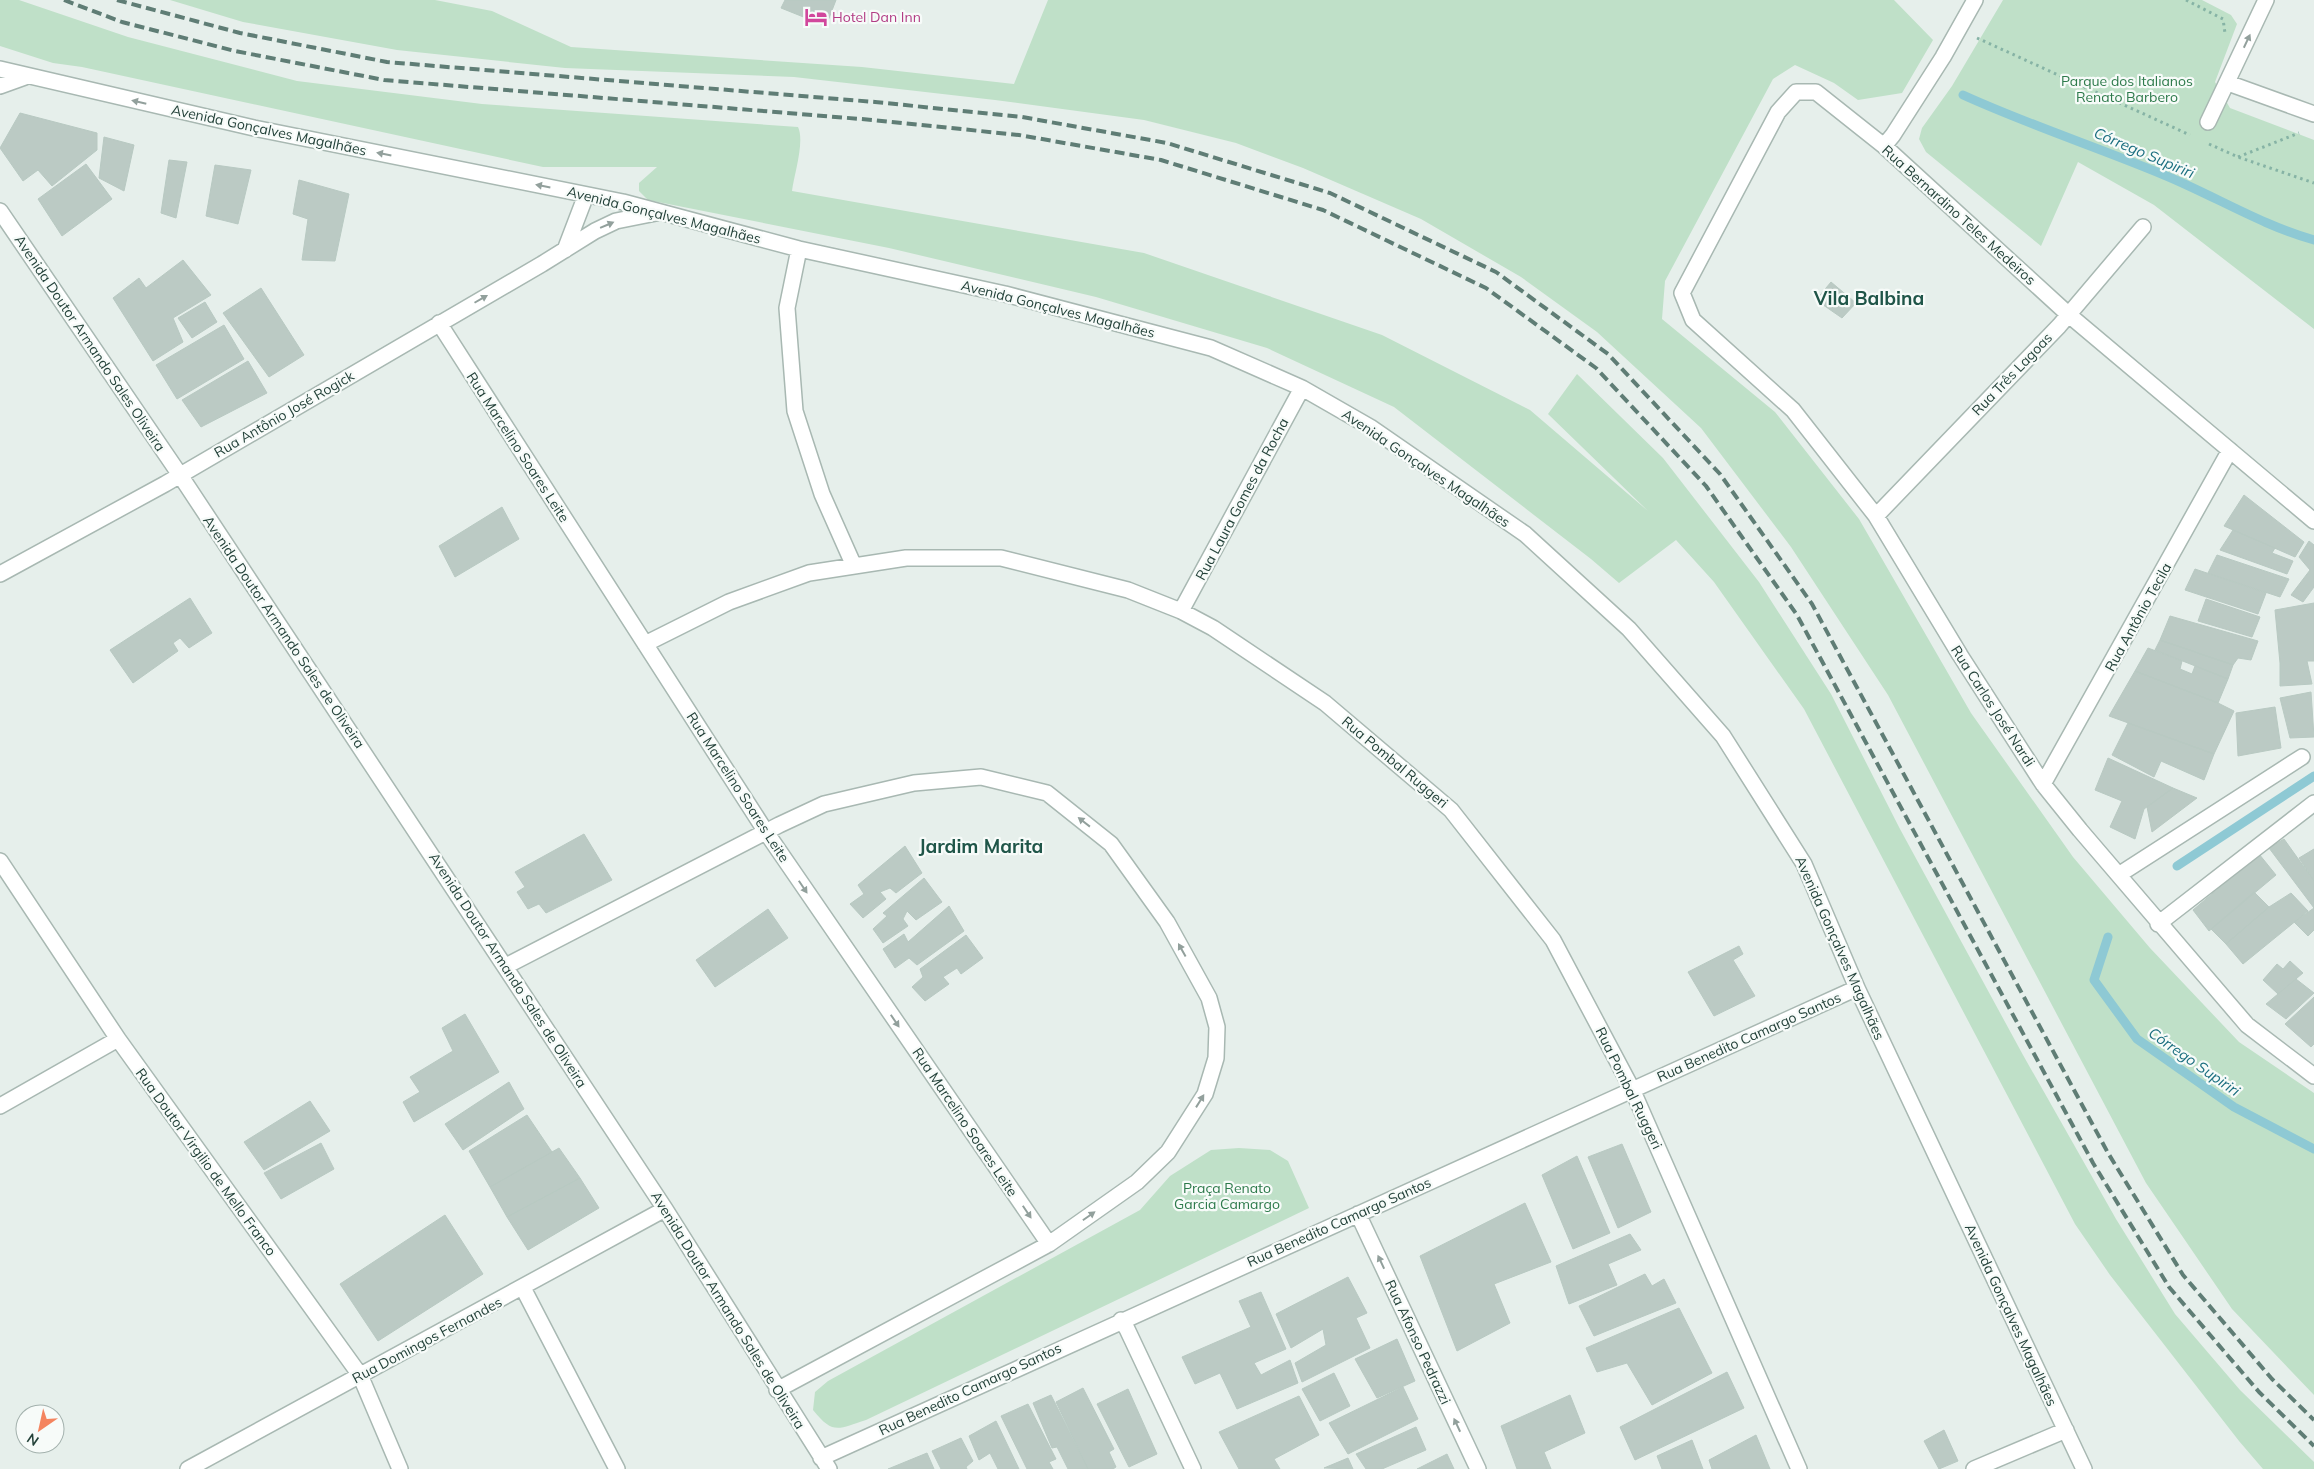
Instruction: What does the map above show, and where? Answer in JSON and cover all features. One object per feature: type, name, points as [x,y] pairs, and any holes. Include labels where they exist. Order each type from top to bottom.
[{"type":"street","points":[[1884,146],[1944,57],[1975,0]]},
{"type":"street","points":[[2208,122],[2228,83],[2263,1]]},
{"type":"street","name":"Avenida Gonçalves Magalhães","points":[[0,69],[254,128],[586,195],[799,249],[1005,294],[1211,348],[1302,388],[1370,427],[1525,534],[1630,629],[1724,736],[1804,864],[1858,988],[2084,1469]]},
{"type":"street","points":[[0,86],[16,78],[29,76]]},
{"type":"street","points":[[2228,83],[2314,114]]},
{"type":"street","name":"Rua Bernardino Teles Medeiros","points":[[1693,320],[1682,293],[1778,112],[1796,92],[1816,92],[1884,146],[2069,315],[2314,521]]},
{"type":"street","points":[[565,250],[586,195]]},
{"type":"street","name":"Avenida Doutor Armando Sales Oliveira","points":[[0,211],[180,475]]},
{"type":"street","name":"Rua Antônio José Rogick","points":[[0,574],[180,475],[565,250],[595,230],[616,221],[659,212]]},
{"type":"street","name":"Rua Três Lagoas","points":[[1876,516],[2069,315],[2143,227]]},
{"type":"street","points":[[799,249],[787,308],[795,411],[822,494],[854,566]]},
{"type":"street","name":"Rua Carlos José Nardi","points":[[1693,320],[1793,410],[1876,516],[1960,655],[2043,784],[2080,830],[2120,874],[2158,924],[2247,1025],[2314,1076]]},
{"type":"street","name":"Rua Marcelino Soares Leite","points":[[439,323],[766,832],[1049,1244]]},
{"type":"street","name":"Rua Laura Gomes da Rocha","points":[[1181,611],[1302,388]]},
{"type":"street","name":"Rua Antônio Tecila","points":[[2043,784],[2230,450]]},
{"type":"street","name":"Avenida Doutor Armando Sales de Oliveira","points":[[180,475],[666,1209],[777,1390],[825,1463]]},
{"type":"street","name":"Rua Pombal Ruggeri","points":[[645,644],[729,602],[809,573],[906,558],[1001,558],[1128,590],[1181,611],[1213,628],[1325,703],[1451,810],[1553,940],[1632,1089],[1799,1469]]},
{"type":"street","points":[[2120,874],[2302,757]]},
{"type":"street","points":[[506,966],[824,804],[914,783],[981,777],[1047,793],[1111,844],[1167,922],[1209,998],[1216,1027],[1216,1058],[1205,1094],[1168,1152],[1137,1182],[1049,1244],[777,1390]]},
{"type":"street","points":[[2158,924],[2310,807]]},
{"type":"street","name":"Rua Doutor Virgilio de Mello Franco","points":[[0,860],[118,1039],[360,1375],[400,1469]]},
{"type":"street","name":"Rua Benedito Camargo Santos","points":[[825,1463],[1121,1320],[1858,988]]},
{"type":"street","points":[[0,1106],[118,1039]]},
{"type":"street","name":"Rua Domingos Fernandes","points":[[188,1469],[666,1209]]},
{"type":"street","name":"Rua Afonso Pedrazzi","points":[[1358,1214],[1478,1469]]},
{"type":"street","points":[[523,1288],[617,1469]]},
{"type":"street","points":[[1121,1320],[1193,1469]]},
{"type":"street","points":[[1974,1469],[2066,1430]]},
{"type":"path","points":[[1974,37],[2195,137]]},
{"type":"path","points":[[2238,157],[2301,132]]},
{"type":"path","points":[[2201,140],[2238,157],[2314,183]]},
{"type":"green space","points":[[0,0],[19,0],[128,37],[297,81],[482,104],[798,127],[800,149],[792,191],[1144,253],[1382,335],[1530,410],[1648,511],[1548,414],[1577,374],[1663,458],[1759,582],[1831,694],[1900,829],[2023,1055],[2116,1219],[2175,1314],[2240,1390],[2314,1462],[2314,1469],[2263,1469],[2239,1441],[2110,1275],[2075,1224],[1804,709],[1714,582],[1676,540],[1619,583],[1591,559],[1394,407],[1267,348],[1096,297],[889,248],[648,200],[639,191],[639,183],[657,167],[543,167],[82,67],[53,63],[0,46]]},
{"type":"green space","points":[[170,0],[435,0],[492,11],[571,47],[862,67],[1014,84],[1048,0],[1894,0],[1933,40],[1902,93],[1858,100],[1834,83],[1795,65],[1773,79],[1665,281],[1662,319],[1775,412],[1859,519],[1971,713],[2073,857],[2150,948],[2239,1042],[2314,1093],[2314,1395],[2232,1309],[2146,1183],[1888,695],[1791,547],[1701,428],[1597,332],[1521,277],[1421,219],[1303,168],[1236,143],[1144,120],[995,100],[794,77],[565,68],[397,50],[243,22]]},
{"type":"green space","name":"Parque dos Italianos Renato Barbero","points":[[2003,0],[2202,0],[2231,15],[2237,24],[2215,82],[2230,108],[2314,140],[2314,329],[2154,205],[2078,162],[2041,246],[1926,152],[1919,139],[1922,128],[1952,86]]},
{"type":"green space","name":"Praça Renato Garcia Camargo","points":[[1239,1148],[1270,1150],[1288,1161],[1309,1208],[866,1420],[836,1428],[831,1427],[813,1410],[815,1392],[828,1381],[1140,1210],[1170,1176],[1211,1150]]},
{"type":"building","name":"Hotel Dan Inn","points":[[785,0],[836,0],[826,26],[781,8]]},
{"type":"building","points":[[20,113],[97,133],[97,150],[52,186],[38,170],[23,181],[0,148]]},
{"type":"building","points":[[104,137],[134,145],[124,191],[99,178]]},
{"type":"building","points":[[169,160],[187,162],[176,218],[161,213]]},
{"type":"building","points":[[86,164],[112,199],[62,236],[38,199]]},
{"type":"building","points":[[215,165],[251,170],[238,224],[206,216]]},
{"type":"building","points":[[299,180],[349,194],[335,261],[302,260],[308,219],[293,214]]},
{"type":"building","points":[[183,260],[211,295],[173,318],[183,342],[153,361],[113,298],[139,278],[146,288]]},
{"type":"building","points":[[1831,282],[1856,303],[1842,318],[1816,300]]},
{"type":"building","points":[[261,288],[304,355],[269,377],[223,313]]},
{"type":"building","points":[[205,302],[217,322],[192,338],[178,318]]},
{"type":"building","points":[[224,325],[244,359],[177,399],[156,365]]},
{"type":"building","points":[[248,361],[267,393],[201,427],[182,400]]},
{"type":"building","points":[[2244,495],[2304,542],[2295,557],[2224,526]]},
{"type":"building","points":[[502,507],[519,539],[455,577],[439,546]]},
{"type":"building","points":[[2233,530],[2275,548],[2272,553],[2293,561],[2287,574],[2220,550]]},
{"type":"building","points":[[2309,541],[2314,545],[2314,587],[2303,602],[2291,595],[2310,570],[2299,557]]},
{"type":"building","points":[[2217,555],[2289,579],[2280,597],[2208,573]]},
{"type":"building","points":[[2195,569],[2266,593],[2258,614],[2185,590]]},
{"type":"building","points":[[190,598],[212,633],[189,648],[180,638],[173,643],[178,651],[133,683],[110,650]]},
{"type":"building","points":[[2206,599],[2260,617],[2252,637],[2198,621]]},
{"type":"building","points":[[2314,603],[2314,661],[2307,661],[2312,684],[2280,686],[2280,663],[2275,610]]},
{"type":"building","points":[[2170,616],[2258,641],[2251,660],[2238,658],[2233,665],[2160,640]]},
{"type":"building","points":[[2160,640],[2233,665],[2228,679],[2155,650]]},
{"type":"building","points":[[2148,648],[2182,661],[2180,669],[2192,674],[2195,666],[2228,679],[2218,703],[2135,671]]},
{"type":"building","points":[[2135,671],[2234,711],[2214,754],[2109,716]]},
{"type":"building","points":[[2311,692],[2314,737],[2290,738],[2280,698]]},
{"type":"building","points":[[2275,707],[2281,748],[2238,756],[2236,713]]},
{"type":"building","points":[[2128,723],[2214,754],[2204,780],[2161,761],[2154,777],[2112,755]]},
{"type":"building","points":[[2108,758],[2173,788],[2144,809],[2135,839],[2110,827],[2122,801],[2095,790]]},
{"type":"building","points":[[2173,788],[2197,798],[2152,832],[2147,807]]},
{"type":"building","points":[[584,834],[612,880],[546,913],[539,904],[528,909],[517,892],[525,887],[515,872]]},
{"type":"building","points":[[2284,839],[2314,881],[2314,908],[2269,848]]},
{"type":"building","points":[[905,846],[922,873],[896,893],[890,888],[880,892],[886,899],[863,918],[850,904],[864,894],[858,885]]},
{"type":"building","points":[[2314,849],[2314,881],[2299,858]]},
{"type":"building","points":[[2259,854],[2276,875],[2209,931],[2193,910]]},
{"type":"building","points":[[924,878],[942,902],[916,920],[907,911],[903,919],[908,926],[883,943],[873,929],[887,916],[883,913]]},
{"type":"building","points":[[2254,892],[2269,907],[2226,944],[2211,929]]},
{"type":"building","points":[[2291,893],[2308,911],[2243,964],[2226,944],[2269,907]]},
{"type":"building","points":[[949,906],[964,931],[917,965],[909,958],[895,968],[883,949],[904,934],[908,942]]},
{"type":"building","points":[[2314,908],[2314,930],[2308,936],[2294,922]]},
{"type":"building","points":[[768,909],[788,938],[715,987],[696,960]]},
{"type":"building","points":[[966,935],[983,958],[961,974],[957,968],[943,977],[949,984],[925,1001],[912,987],[923,977],[920,969]]},
{"type":"building","points":[[1739,946],[1743,954],[1733,960],[1755,996],[1714,1016],[1688,972]]},
{"type":"building","points":[[2290,961],[2303,973],[2278,994],[2263,980],[2277,964],[2283,969]]},
{"type":"building","points":[[2296,979],[2314,993],[2286,1019],[2266,1004]]},
{"type":"building","points":[[2314,997],[2314,1044],[2311,1047],[2285,1024]]},
{"type":"building","points":[[465,1014],[499,1072],[414,1122],[403,1102],[420,1092],[410,1077],[453,1051],[442,1028]]},
{"type":"building","points":[[509,1082],[524,1109],[463,1150],[445,1124]]},
{"type":"building","points":[[310,1101],[330,1131],[264,1170],[244,1142]]},
{"type":"building","points":[[527,1115],[552,1152],[490,1187],[469,1151]]},
{"type":"building","points":[[321,1143],[334,1169],[281,1199],[264,1173]]},
{"type":"building","points":[[1622,1144],[1651,1212],[1618,1228],[1588,1157]]},
{"type":"building","points":[[559,1148],[580,1178],[507,1217],[490,1187]]},
{"type":"building","points":[[1577,1156],[1610,1233],[1573,1249],[1542,1175]]},
{"type":"building","points":[[580,1178],[599,1208],[528,1250],[507,1217]]},
{"type":"building","points":[[1525,1203],[1551,1262],[1494,1284],[1510,1323],[1457,1351],[1420,1256]]},
{"type":"building","points":[[445,1215],[483,1274],[378,1341],[340,1284]]},
{"type":"building","points":[[1630,1234],[1641,1250],[1608,1264],[1617,1285],[1569,1304],[1556,1266]]},
{"type":"building","points":[[1645,1274],[1652,1286],[1664,1279],[1676,1303],[1594,1336],[1579,1306]]},
{"type":"building","points":[[1348,1277],[1367,1313],[1356,1318],[1370,1348],[1302,1382],[1295,1363],[1326,1345],[1323,1329],[1291,1348],[1276,1314]]},
{"type":"building","points":[[1261,1292],[1286,1349],[1254,1363],[1261,1375],[1290,1360],[1298,1383],[1237,1409],[1220,1373],[1195,1384],[1182,1357],[1251,1327],[1239,1301]]},
{"type":"building","points":[[1679,1308],[1712,1373],[1652,1405],[1627,1363],[1597,1372],[1586,1348]]},
{"type":"building","points":[[1397,1339],[1415,1381],[1377,1398],[1355,1359]]},
{"type":"building","points":[[1727,1372],[1744,1408],[1635,1460],[1620,1427]]},
{"type":"building","points":[[1334,1373],[1350,1406],[1320,1421],[1302,1389]]},
{"type":"building","points":[[1403,1387],[1418,1419],[1348,1454],[1329,1423]]},
{"type":"building","points":[[1083,1388],[1114,1449],[1109,1452],[1116,1467],[1113,1469],[1088,1469],[1056,1402]]},
{"type":"building","points":[[1128,1389],[1157,1454],[1129,1467],[1097,1404]]},
{"type":"building","points":[[1051,1395],[1088,1469],[1068,1469],[1057,1447],[1052,1448],[1033,1403]]},
{"type":"building","points":[[1570,1395],[1585,1433],[1544,1452],[1551,1469],[1517,1469],[1501,1426]]},
{"type":"building","points":[[1299,1396],[1319,1435],[1274,1459],[1280,1469],[1239,1469],[1219,1432]]},
{"type":"building","points":[[1028,1404],[1056,1459],[1049,1462],[1053,1469],[1027,1469],[1001,1416]]},
{"type":"building","points":[[996,1421],[1019,1469],[998,1469],[990,1453],[979,1460],[969,1436]]},
{"type":"building","points":[[1416,1427],[1426,1450],[1382,1469],[1366,1469],[1356,1454]]},
{"type":"building","points":[[1944,1430],[1958,1461],[1939,1469],[1924,1441]]},
{"type":"building","points":[[1756,1435],[1770,1469],[1712,1469],[1709,1460]]},
{"type":"building","points":[[961,1438],[973,1461],[966,1467],[967,1469],[941,1469],[932,1451]]},
{"type":"building","points":[[1692,1440],[1703,1469],[1662,1469],[1657,1456]]},
{"type":"building","points":[[927,1453],[934,1469],[888,1469]]},
{"type":"building","points":[[1447,1454],[1454,1469],[1417,1469]]},
{"type":"building","points":[[1348,1458],[1353,1469],[1324,1468]]},
{"type":"waterway","name":"Córrego Supiriri","points":[[1963,95],[2164,175],[2275,226],[2314,240]]},
{"type":"waterway","name":"Córrego Supiriri","points":[[2177,866],[2314,776]]},
{"type":"waterway","name":"Córrego Supiriri","points":[[2108,937],[2094,980],[2137,1039],[2234,1107],[2314,1149]]},
{"type":"railway","points":[[64,0],[122,22],[235,51],[384,80],[873,120],[1019,135],[1161,160],[1323,210],[1486,288],[1596,368],[1706,486],[1797,615],[2093,1163],[2169,1287],[2259,1392],[2314,1446]]},
{"type":"railway","points":[[117,0],[240,33],[387,62],[875,102],[1022,117],[1167,143],[1330,193],[1496,272],[1608,354],[1720,474],[1812,604],[2108,1153],[2183,1275],[2272,1379],[2314,1420]]},
{"type":"place","name":"Hotel Dan Inn","points":[[816,17]]},
{"type":"district","name":"Vila Balbina","points":[[1869,298]]},
{"type":"district","name":"Jardim Marita","points":[[981,846]]}]
